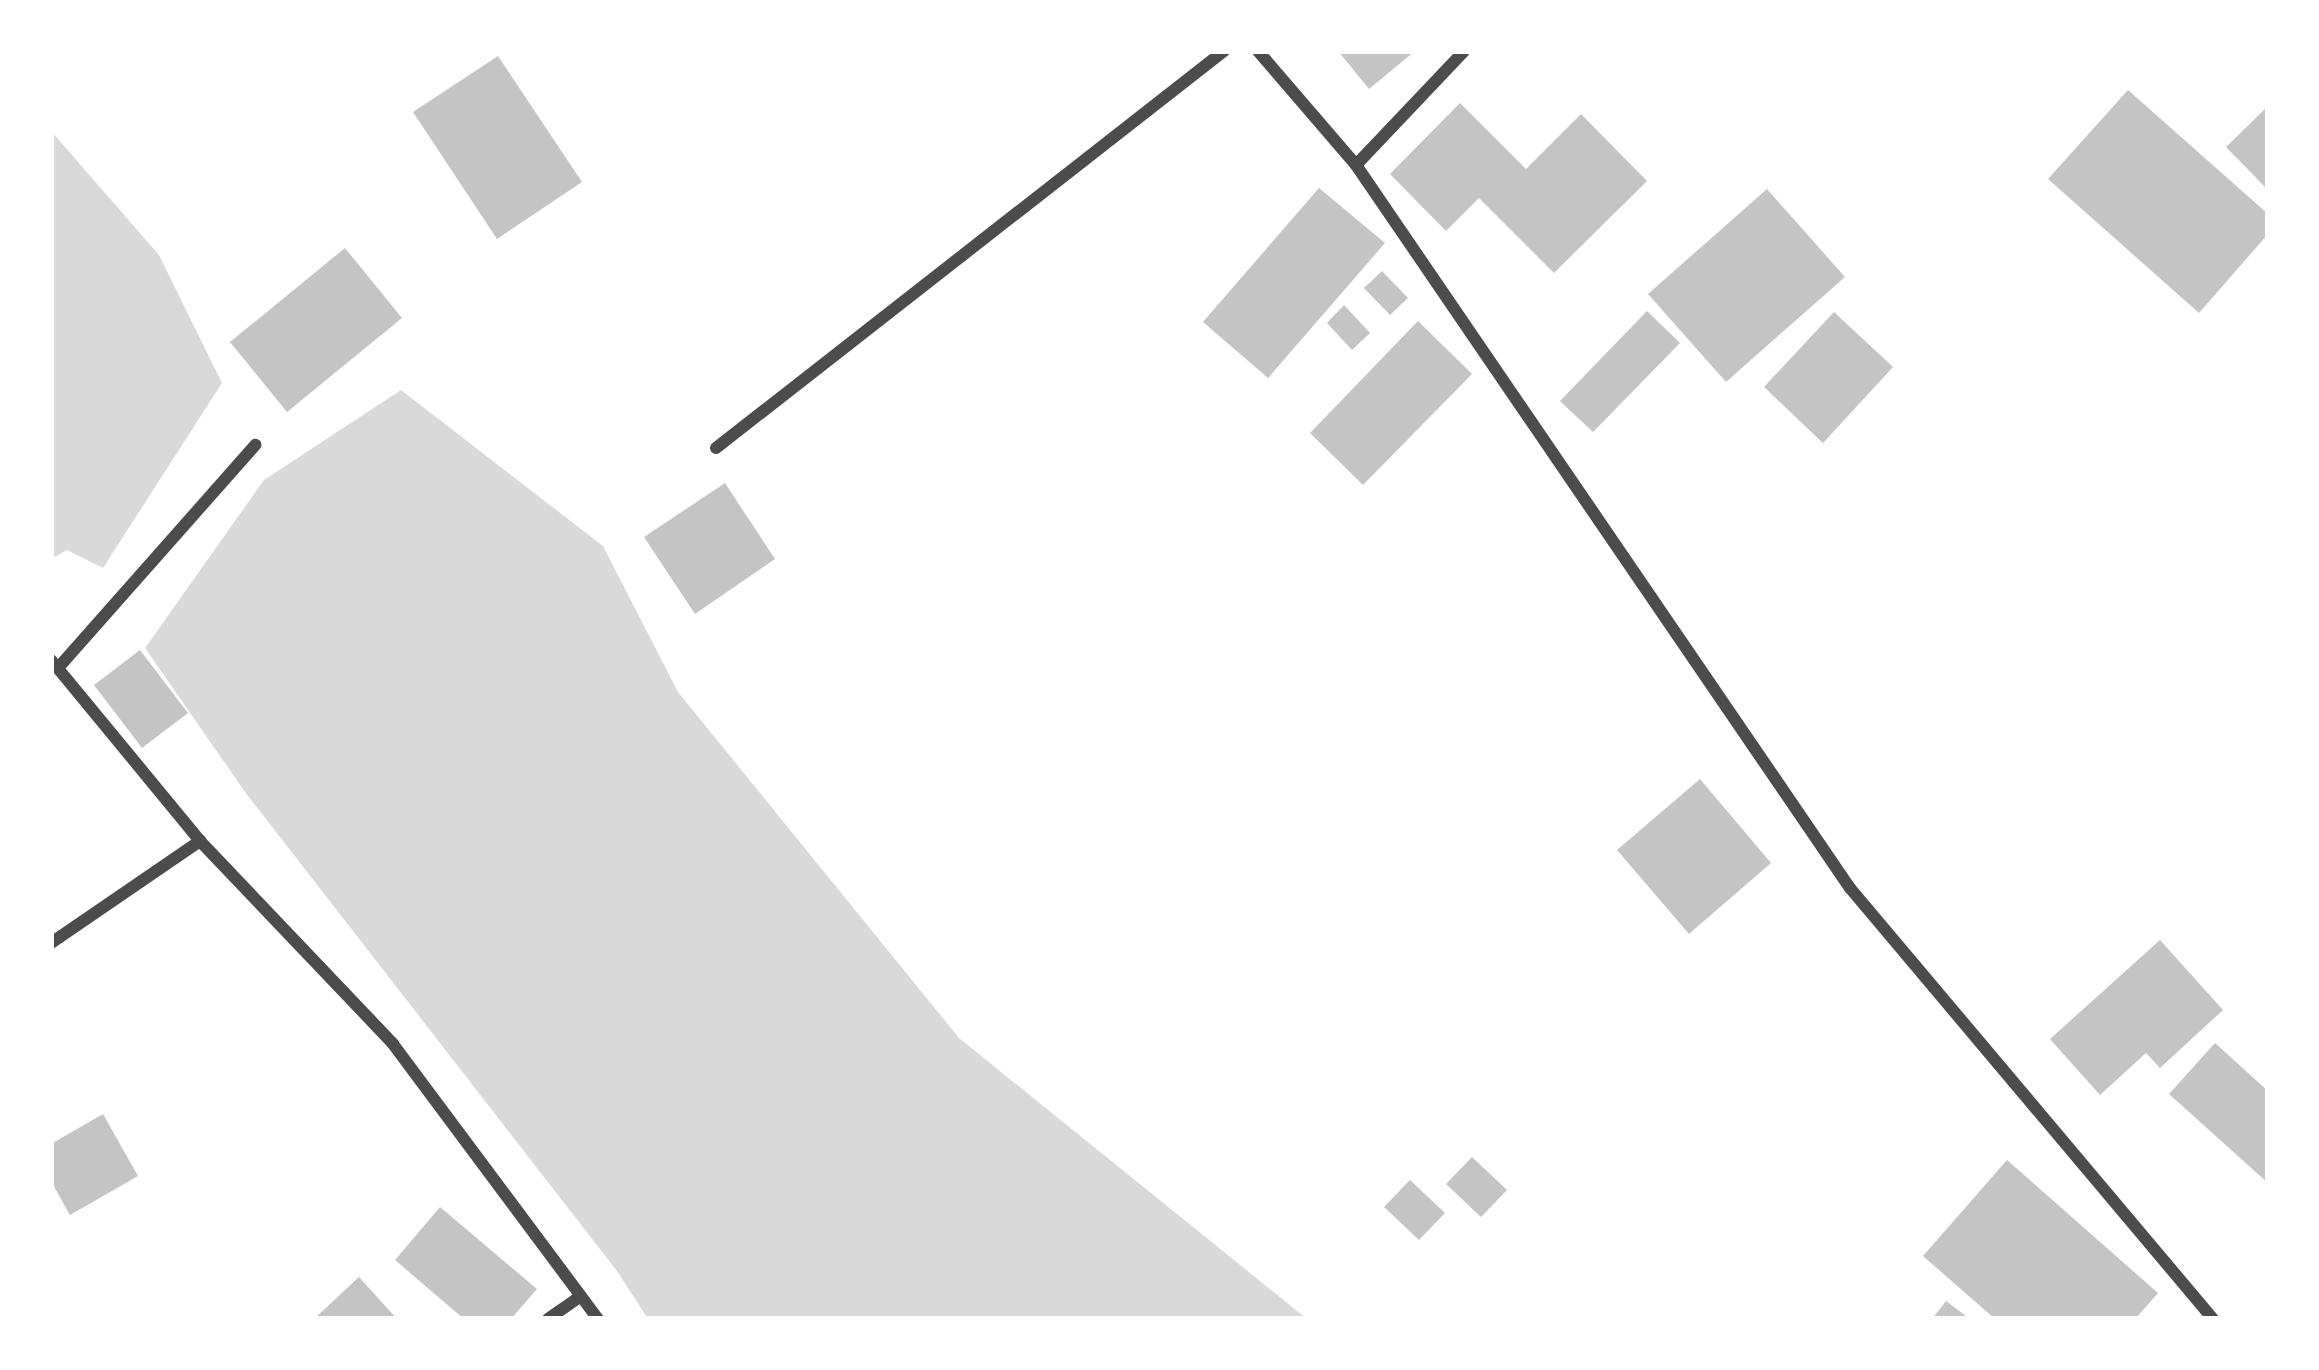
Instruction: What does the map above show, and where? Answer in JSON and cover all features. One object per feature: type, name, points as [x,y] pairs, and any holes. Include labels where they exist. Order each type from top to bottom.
[{"type":"street","points":[[716,448],[1225,51]]},
{"type":"street","points":[[1258,51],[1356,165],[1850,888],[2213,1319]]},
{"type":"street","points":[[1356,165],[1464,51]]},
{"type":"street","points":[[255,445],[54,664],[200,841],[393,1043],[598,1319]]},
{"type":"street","points":[[51,943],[200,841]]},
{"type":"street","points":[[548,1319],[580,1296]]},
{"type":"shaded area","points":[[51,131],[159,255],[222,383],[103,568],[67,550],[51,559]]},
{"type":"shaded area","points":[[401,390],[603,546],[678,692],[959,1038],[1307,1319],[648,1319],[617,1271],[245,792],[145,648],[264,480]]},
{"type":"building","points":[[1338,51],[1415,51],[1369,89]]},
{"type":"building","points":[[498,56],[582,182],[497,239],[413,112]]},
{"type":"building","points":[[2128,90],[2268,214],[2268,234],[2199,313],[2048,179]]},
{"type":"building","points":[[1460,103],[1526,169],[1581,114],[1647,181],[1554,273],[1479,198],[1446,231],[1390,174]]},
{"type":"building","points":[[2268,106],[2268,190],[2226,147]]},
{"type":"building","points":[[1319,188],[1385,243],[1268,378],[1203,322]]},
{"type":"building","points":[[1767,189],[1845,277],[1726,382],[1648,294]]},
{"type":"building","points":[[345,248],[402,318],[287,412],[230,342]]},
{"type":"building","points":[[1382,271],[1408,298],[1390,315],[1364,288]]},
{"type":"building","points":[[1344,305],[1370,333],[1352,350],[1327,323]]},
{"type":"building","points":[[1647,311],[1680,343],[1593,432],[1560,401]]},
{"type":"building","points":[[1834,312],[1893,367],[1823,443],[1764,387]]},
{"type":"building","points":[[1418,321],[1472,374],[1363,485],[1310,433]]},
{"type":"building","points":[[725,483],[775,559],[695,614],[644,537]]},
{"type":"building","points":[[140,650],[188,713],[142,748],[94,685]]},
{"type":"building","points":[[1700,779],[1771,863],[1689,934],[1617,850]]},
{"type":"building","points":[[2160,940],[2223,1010],[2160,1068],[2146,1053],[2100,1095],[2050,1039]]},
{"type":"building","points":[[2215,1043],[2268,1091],[2268,1183],[2169,1094]]},
{"type":"building","points":[[103,1114],[138,1176],[70,1215],[51,1181],[51,1144]]},
{"type":"building","points":[[1472,1157],[1507,1190],[1481,1217],[1446,1184]]},
{"type":"building","points":[[2007,1160],[2158,1293],[2135,1319],[1995,1319],[1923,1256]]},
{"type":"building","points":[[1410,1180],[1445,1213],[1419,1240],[1384,1207]]},
{"type":"building","points":[[440,1207],[537,1289],[511,1319],[464,1319],[395,1260]]},
{"type":"building","points":[[359,1277],[397,1319],[314,1319]]},
{"type":"building","points":[[1946,1301],[1970,1319],[1932,1319]]}]
